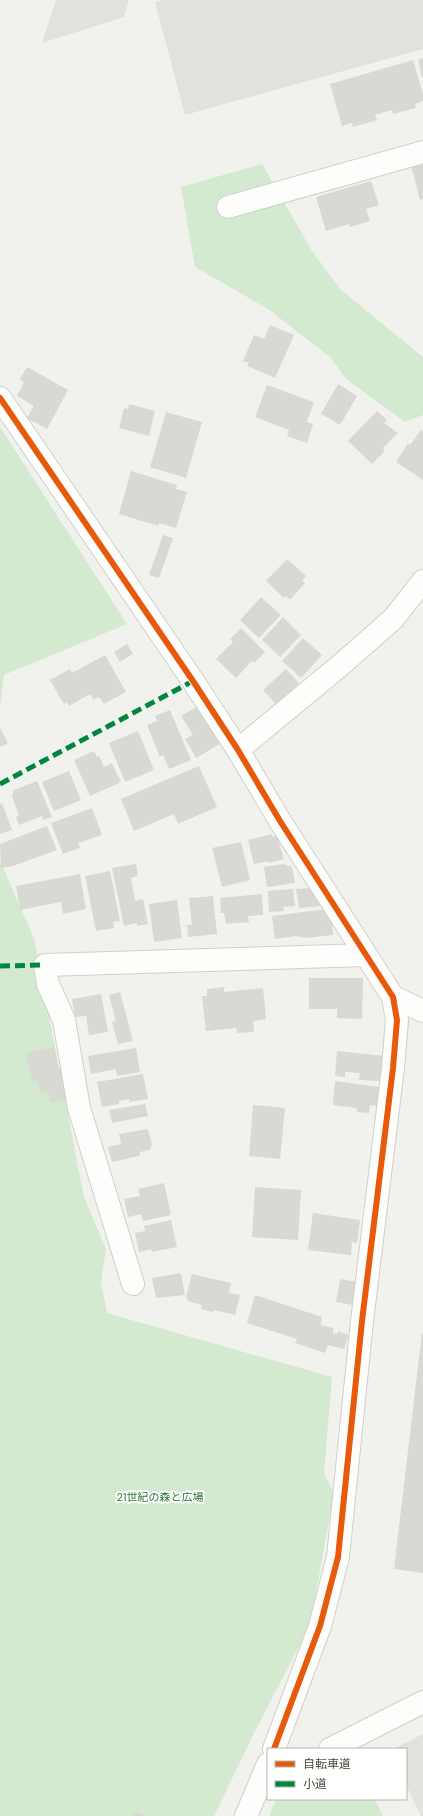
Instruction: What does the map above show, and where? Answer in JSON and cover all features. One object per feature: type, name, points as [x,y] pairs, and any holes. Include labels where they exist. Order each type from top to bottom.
[{"type":"street","points":[[228,207],[423,152]]},
{"type":"street","points":[[0,398],[193,681],[238,750],[280,821],[393,997],[397,1020],[393,1068],[362,1321],[338,1557],[320,1626],[274,1748]]},
{"type":"street","points":[[238,750],[343,663],[392,619],[423,581]]},
{"type":"street","points":[[133,1284],[79,1108],[64,1020],[48,984],[45,965],[366,954]]},
{"type":"street","points":[[393,997],[423,1011]]},
{"type":"street","points":[[332,1748],[423,1702]]},
{"type":"street","points":[[246,1816],[267,1766]]},
{"type":"green space","points":[[262,164],[312,251],[340,289],[423,357],[423,415],[405,422],[346,379],[330,357],[268,309],[195,267],[181,187]]},
{"type":"green space","points":[[0,427],[127,624],[4,675],[0,706]]},
{"type":"green space","name":"21世紀の森と広場","points":[[0,861],[34,938],[84,1197],[106,1249],[101,1283],[107,1313],[332,1377],[324,1473],[334,1493],[310,1626],[257,1727],[214,1816],[0,1816]]},
{"type":"green space","points":[[276,1800],[375,1800],[383,1816],[269,1816]]},
{"type":"shaded area","points":[[56,0],[129,0],[124,17],[42,43]]},
{"type":"shaded area","points":[[163,0],[423,0],[423,49],[185,115],[155,2]]},
{"type":"shaded area","points":[[423,1734],[423,1816],[421,1816],[407,1787],[407,1748],[395,1748]]},
{"type":"building","points":[[423,58],[423,78],[422,78],[418,59]]},
{"type":"building","points":[[413,60],[423,94],[423,101],[415,104],[416,108],[393,114],[392,110],[375,115],[377,120],[353,127],[352,123],[342,126],[330,84]]},
{"type":"building","points":[[423,162],[423,199],[420,200],[411,165]]},
{"type":"building","points":[[371,181],[379,205],[366,209],[370,221],[350,227],[349,224],[326,231],[316,197]]},
{"type":"building","points":[[270,325],[294,335],[275,378],[247,366],[249,363],[243,361],[254,335],[264,339]]},
{"type":"building","points":[[27,367],[68,390],[47,429],[27,418],[34,406],[17,396],[24,382],[20,379]]},
{"type":"building","points":[[338,384],[357,396],[340,425],[321,414]]},
{"type":"building","points":[[267,385],[314,402],[307,422],[313,424],[307,443],[287,436],[289,430],[255,417]]},
{"type":"building","points":[[129,404],[155,411],[149,436],[119,428],[124,408],[128,409]]},
{"type":"building","points":[[377,411],[387,420],[384,423],[398,433],[383,448],[385,451],[372,464],[348,441]]},
{"type":"building","points":[[166,412],[202,422],[186,478],[150,467]]},
{"type":"building","points":[[421,430],[423,432],[423,480],[396,462],[408,443],[410,445]]},
{"type":"building","points":[[131,471],[177,485],[176,489],[187,492],[176,528],[159,523],[158,526],[119,514]]},
{"type":"building","points":[[163,535],[173,538],[159,578],[149,575]]},
{"type":"building","points":[[287,559],[306,576],[302,581],[305,583],[290,600],[286,596],[284,598],[266,581]]},
{"type":"building","points":[[261,597],[281,615],[259,638],[240,620]]},
{"type":"building","points":[[283,617],[301,635],[280,657],[262,640]]},
{"type":"building","points":[[241,628],[265,652],[254,663],[252,661],[236,678],[216,659],[233,642],[230,639]]},
{"type":"building","points":[[303,638],[322,655],[301,678],[282,661]]},
{"type":"building","points":[[127,644],[133,654],[120,662],[114,652]]},
{"type":"building","points":[[105,655],[126,692],[104,704],[99,697],[94,700],[90,694],[69,706],[67,702],[64,704],[50,680],[70,669],[72,673]]},
{"type":"building","points":[[286,669],[299,683],[276,704],[263,690]]},
{"type":"building","points":[[200,705],[223,742],[196,758],[185,739],[193,735],[181,716]]},
{"type":"building","points":[[170,710],[191,760],[169,769],[163,755],[160,757],[147,725],[157,721],[155,716]]},
{"type":"building","points":[[0,728],[8,743],[0,747]]},
{"type":"building","points":[[138,731],[154,770],[125,782],[109,743]]},
{"type":"building","points":[[94,751],[97,757],[99,756],[104,767],[112,763],[121,782],[90,796],[74,760]]},
{"type":"building","points":[[199,766],[217,807],[178,824],[174,814],[134,831],[121,799]]},
{"type":"building","points":[[69,771],[81,800],[54,811],[42,782]]},
{"type":"building","points":[[37,781],[52,817],[43,820],[42,816],[19,825],[16,817],[19,815],[12,797],[14,790]]},
{"type":"building","points":[[2,803],[12,830],[0,834],[0,804]]},
{"type":"building","points":[[92,808],[102,835],[78,843],[80,848],[63,854],[51,823]]},
{"type":"building","points":[[47,826],[57,850],[13,866],[1,868],[0,844]]},
{"type":"building","points":[[272,834],[272,837],[277,836],[284,859],[269,863],[268,861],[254,864],[248,840]]},
{"type":"building","points":[[241,842],[250,880],[222,887],[212,848]]},
{"type":"building","points":[[136,864],[138,876],[131,878],[135,901],[143,899],[148,924],[137,926],[137,923],[124,926],[112,868]]},
{"type":"building","points":[[283,864],[292,867],[295,883],[267,887],[264,867]]},
{"type":"building","points":[[110,871],[120,921],[113,922],[114,928],[96,931],[85,876]]},
{"type":"building","points":[[80,874],[86,909],[63,914],[61,902],[20,910],[16,886]]},
{"type":"building","points":[[312,888],[322,903],[322,906],[299,908],[296,889]]},
{"type":"building","points":[[293,889],[295,906],[283,907],[284,911],[269,912],[268,891]]},
{"type":"building","points":[[262,894],[263,915],[248,916],[249,922],[226,924],[224,913],[221,913],[220,898]]},
{"type":"building","points":[[213,896],[217,934],[188,937],[187,925],[192,925],[189,898]]},
{"type":"building","points":[[177,900],[182,938],[154,942],[149,904]]},
{"type":"building","points":[[326,909],[328,918],[332,918],[333,935],[305,938],[296,936],[275,939],[272,916]]},
{"type":"building","points":[[309,978],[363,978],[362,1019],[337,1018],[337,1009],[309,1009]]},
{"type":"building","points":[[224,987],[224,992],[263,988],[266,1019],[253,1021],[254,1032],[237,1033],[236,1028],[206,1031],[202,996],[207,996],[207,989]]},
{"type":"building","points":[[120,992],[133,1041],[118,1044],[112,1022],[116,1021],[109,995]]},
{"type":"building","points":[[101,994],[108,1032],[89,1035],[86,1016],[75,1017],[72,999]]},
{"type":"building","points":[[54,1047],[58,1068],[62,1067],[69,1099],[51,1102],[48,1092],[41,1093],[38,1080],[32,1082],[25,1053]]},
{"type":"building","points":[[136,1048],[140,1072],[117,1076],[116,1069],[91,1074],[88,1056]]},
{"type":"building","points":[[337,1051],[385,1056],[382,1081],[359,1080],[360,1073],[345,1072],[345,1077],[335,1076]]},
{"type":"building","points":[[143,1074],[148,1099],[129,1102],[129,1099],[119,1101],[119,1104],[102,1107],[97,1082]]},
{"type":"building","points":[[335,1081],[380,1087],[377,1106],[370,1105],[369,1113],[357,1112],[357,1108],[333,1105]]},
{"type":"building","points":[[145,1104],[148,1116],[112,1123],[109,1110]]},
{"type":"building","points":[[253,1105],[285,1108],[280,1159],[249,1156]]},
{"type":"building","points":[[148,1129],[152,1144],[150,1150],[140,1152],[139,1156],[112,1162],[108,1147],[121,1144],[119,1134]]},
{"type":"building","points":[[164,1183],[171,1215],[143,1221],[141,1214],[128,1217],[124,1199],[140,1196],[138,1189]]},
{"type":"building","points":[[255,1187],[301,1190],[298,1240],[252,1237]]},
{"type":"building","points":[[313,1213],[360,1220],[357,1243],[352,1242],[351,1255],[308,1250]]},
{"type":"building","points":[[171,1220],[177,1247],[152,1252],[151,1249],[139,1252],[135,1233],[145,1231],[144,1226]]},
{"type":"building","points":[[181,1273],[185,1295],[156,1298],[152,1278]]},
{"type":"building","points":[[192,1274],[231,1283],[229,1293],[240,1295],[235,1315],[214,1310],[213,1312],[201,1309],[202,1305],[188,1301],[186,1297]]},
{"type":"building","points":[[340,1279],[357,1282],[353,1305],[336,1302]]},
{"type":"building","points":[[255,1295],[322,1317],[321,1325],[333,1328],[333,1333],[337,1334],[338,1331],[349,1335],[344,1349],[328,1345],[325,1353],[295,1343],[297,1339],[247,1323]]},
{"type":"building","points":[[423,1333],[423,1573],[394,1569]]},
{"type":"building","points":[[137,1812],[147,1816],[131,1816]]},
{"type":"marked path","points":[[0,784],[193,681]]},
{"type":"marked path","points":[[0,966],[45,965]]},
{"type":"cycle path","points":[[0,398],[193,681],[238,750],[280,821],[393,997],[397,1020],[393,1068],[362,1321],[338,1557],[320,1626],[274,1748]]}]
